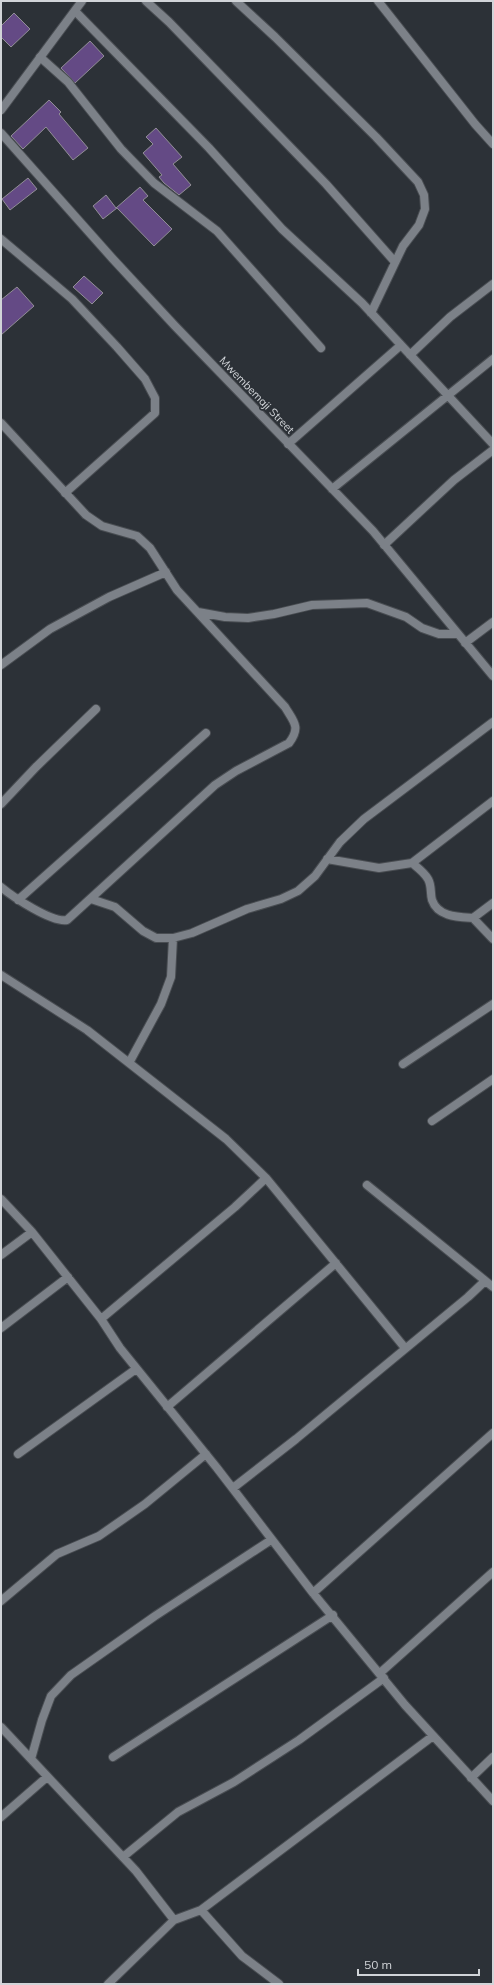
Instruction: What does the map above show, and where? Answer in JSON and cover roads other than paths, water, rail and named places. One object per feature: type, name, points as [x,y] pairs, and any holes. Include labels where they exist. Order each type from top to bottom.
[{"type":"street","points":[[1,110],[82,1]]},
{"type":"street","points":[[146,1],[169,22],[326,184],[395,262]]},
{"type":"street","points":[[236,1],[275,37],[376,137],[418,182],[424,195],[425,209],[419,225],[403,246],[371,313]]},
{"type":"street","points":[[378,1],[475,124],[493,144]]},
{"type":"street","points":[[74,11],[209,148],[282,228],[371,313],[493,444]]},
{"type":"street","points":[[40,57],[68,82],[120,148],[154,183],[217,231],[321,348]]},
{"type":"street","name":"Mwembemaji Street","points":[[1,133],[112,258],[384,545],[493,676]]},
{"type":"street","points":[[1,239],[72,299],[117,346],[145,379],[155,398],[155,413],[66,493]]},
{"type":"street","points":[[410,354],[450,317],[493,284]]},
{"type":"street","points":[[288,444],[401,345]]},
{"type":"street","points":[[332,489],[493,359]]},
{"type":"street","points":[[1,423],[86,515],[102,526],[137,536],[150,548],[177,590],[285,708],[295,724],[295,734],[289,742],[236,771],[215,785],[70,918],[59,921],[18,900],[1,887]]},
{"type":"street","points":[[384,545],[454,480],[493,450]]},
{"type":"street","points":[[1,665],[50,629],[109,597],[166,572]]},
{"type":"street","points":[[198,612],[224,617],[248,618],[274,614],[312,605],[367,603],[406,617],[422,628],[439,634],[458,634]]},
{"type":"street","points":[[465,643],[493,622]]},
{"type":"street","points":[[1,804],[36,767],[96,709]]},
{"type":"street","points":[[92,899],[115,907],[142,931],[156,938],[173,938],[192,933],[247,909],[281,899],[298,891],[315,876],[340,842],[364,818],[493,722]]},
{"type":"street","points":[[18,900],[206,733]]},
{"type":"street","points":[[327,859],[379,868],[412,863],[493,801]]},
{"type":"street","points":[[412,863],[428,879],[432,889],[432,900],[439,910],[459,917],[473,918],[493,903]]},
{"type":"street","points":[[473,918],[493,939]]},
{"type":"street","points":[[129,1062],[161,1004],[170,977],[173,938]]},
{"type":"street","points":[[1,975],[87,1030],[226,1139],[266,1178],[405,1348]]},
{"type":"street","points":[[403,1064],[493,1004]]},
{"type":"street","points":[[432,1121],[493,1079]]},
{"type":"street","points":[[101,1319],[236,1207],[266,1178]]},
{"type":"street","points":[[367,1186],[493,1287]]},
{"type":"street","points":[[1,1199],[32,1232],[68,1277],[101,1319],[136,1369],[233,1488],[271,1540],[313,1593],[434,1736],[493,1800]]},
{"type":"street","points":[[1,1255],[32,1232]]},
{"type":"street","points":[[167,1407],[336,1263]]},
{"type":"street","points":[[1,1328],[68,1277]]},
{"type":"street","points":[[233,1488],[296,1440],[468,1297],[485,1281]]},
{"type":"street","points":[[18,1454],[136,1369]]},
{"type":"street","points":[[313,1593],[493,1433]]},
{"type":"street","points":[[1,1601],[57,1554],[99,1536],[145,1504],[206,1454]]},
{"type":"street","points":[[31,1759],[42,1720],[51,1696],[72,1676],[155,1616],[271,1540]]},
{"type":"street","points":[[123,1857],[178,1812],[234,1782],[299,1740],[382,1676],[493,1572]]},
{"type":"street","points":[[113,1757],[333,1615]]},
{"type":"street","points":[[1,1727],[47,1778],[123,1857],[174,1920]]},
{"type":"street","points":[[108,1984],[174,1920],[201,1910],[434,1736]]},
{"type":"street","points":[[472,1778],[493,1757]]},
{"type":"street","points":[[1,1817],[47,1778]]},
{"type":"street","points":[[201,1910],[242,1956],[279,1984]]}]
